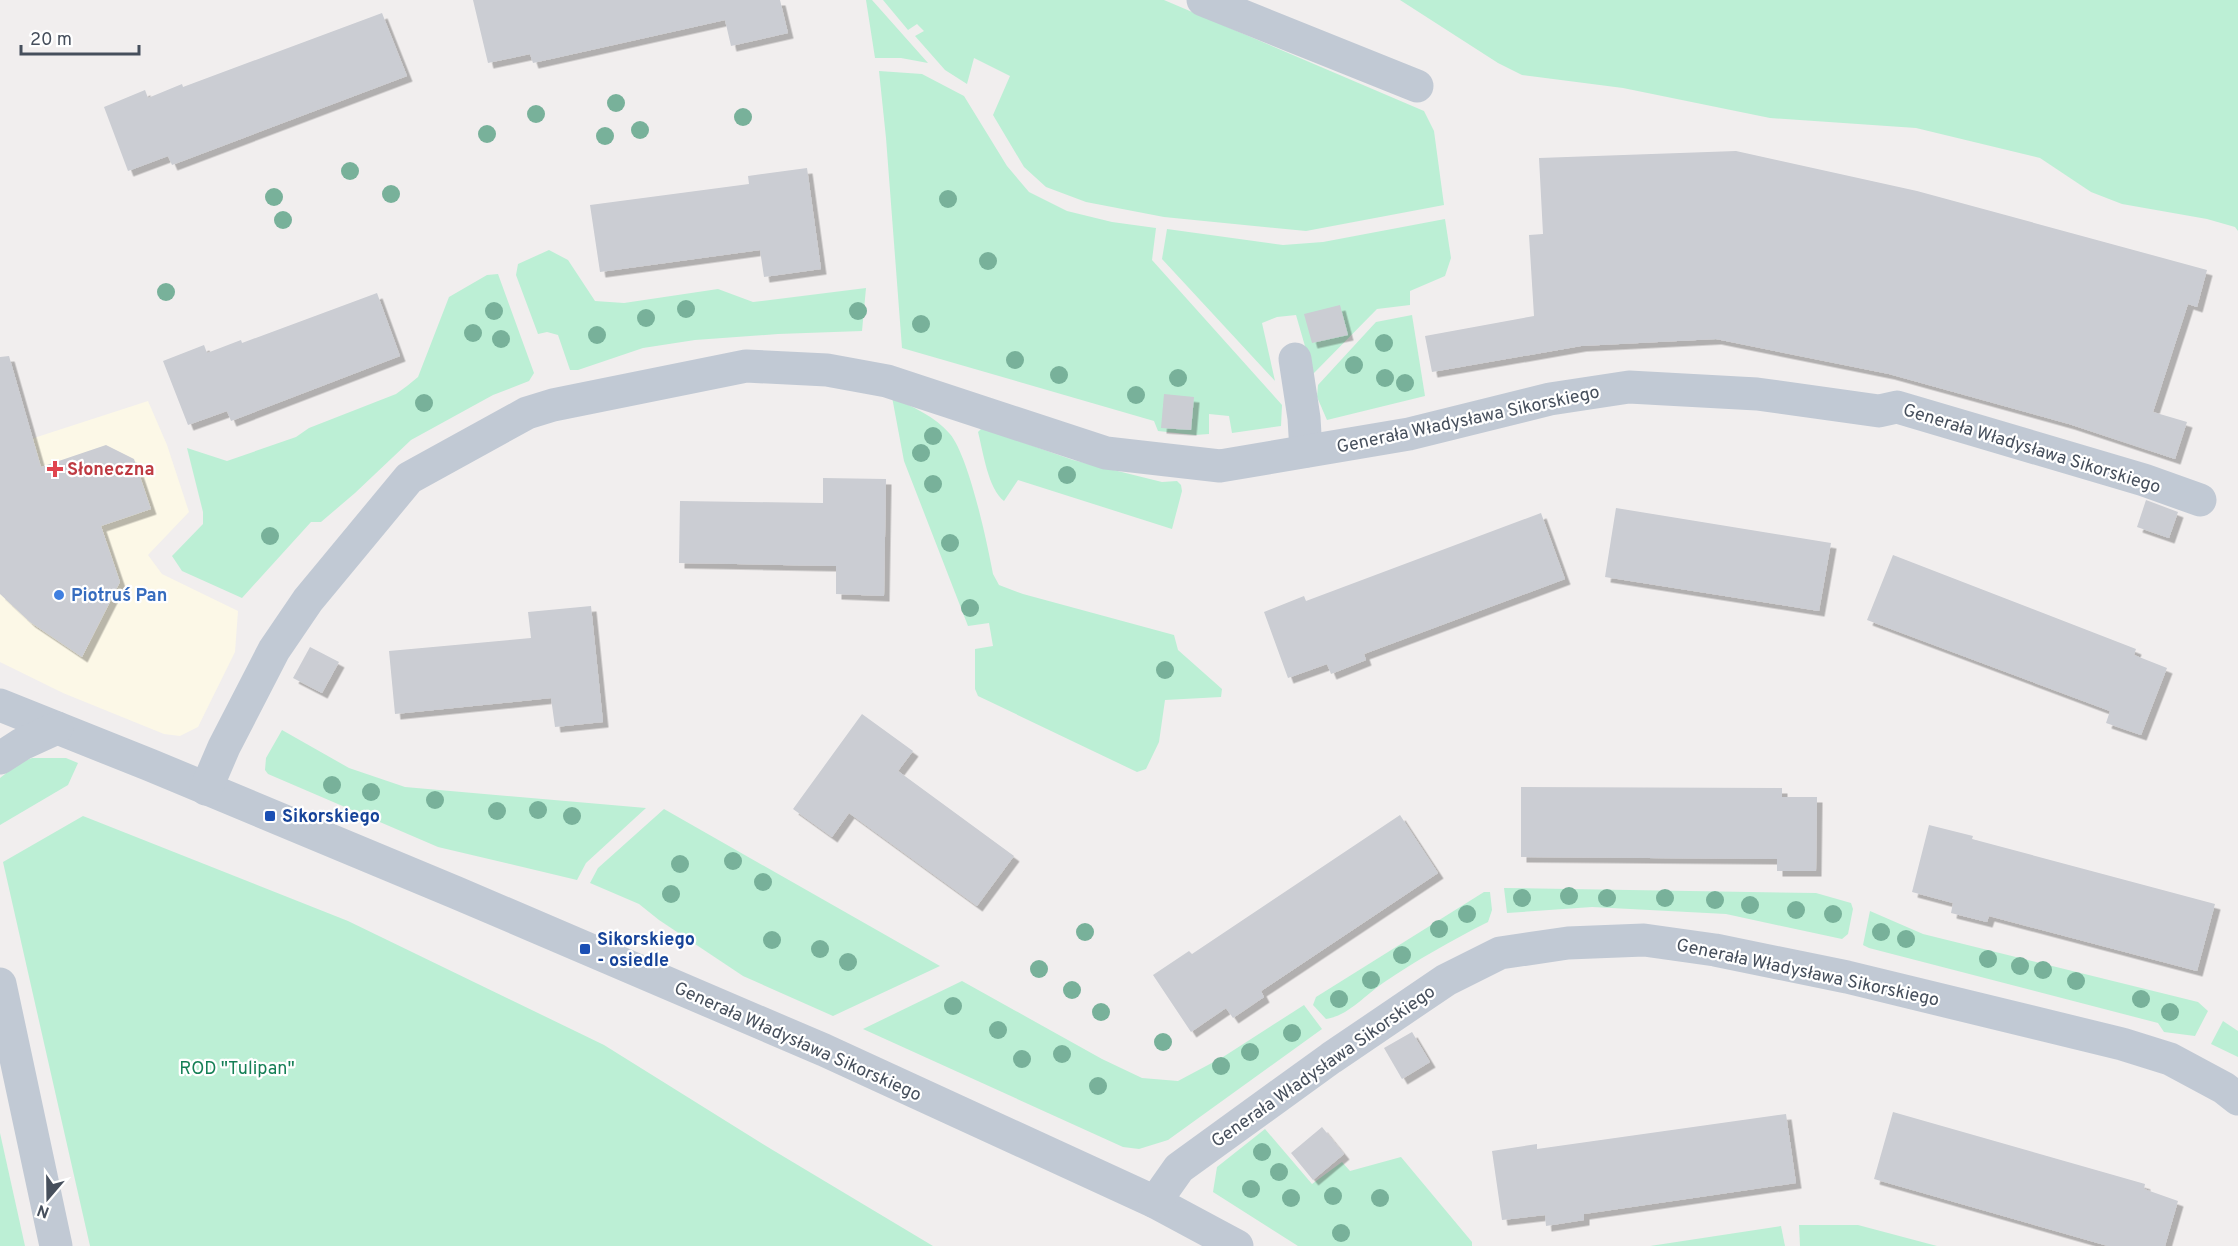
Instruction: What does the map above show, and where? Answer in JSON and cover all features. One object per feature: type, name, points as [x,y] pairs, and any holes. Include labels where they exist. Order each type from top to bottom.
[{"type":"street","points":[[1203,0],[1417,87]]},
{"type":"street","points":[[1295,359],[1304,418],[1306,451]]},
{"type":"street","name":"Generała Władysława Sikorskiego","points":[[206,789],[224,747],[274,650],[308,600],[409,478],[527,413],[553,405],[746,366],[827,370],[887,381],[1106,453],[1220,466],[1409,435],[1550,399],[1629,387],[1757,394],[1880,411],[1897,407],[2144,480],[2200,500]]},
{"type":"street","name":"Generała Władysława Sikorskiego","points":[[0,705],[206,789],[824,1050],[1155,1202],[1237,1246]]},
{"type":"street","points":[[0,758],[22,744],[57,728]]},
{"type":"street","name":"Generała Władysława Sikorskiego","points":[[1155,1202],[1179,1168],[1331,1058],[1446,980],[1500,953],[1568,943],[1644,940],[1715,950],[1847,977],[2122,1044],[2170,1059],[2224,1088],[2238,1099]]},
{"type":"street","points":[[0,984],[56,1246]]},
{"type":"shaded area","points":[[148,401],[167,445],[189,512],[148,555],[162,574],[238,611],[235,652],[198,727],[180,736],[164,734],[63,693],[0,662],[0,449]]},
{"type":"green space","points":[[866,0],[872,0],[928,63],[901,58],[875,58]]},
{"type":"green space","points":[[883,0],[1164,0],[1424,111],[1434,131],[1444,205],[1306,231],[1164,217],[1086,202],[1046,187],[1024,167],[993,115],[1010,76],[974,58],[967,84],[945,70],[915,36],[924,31],[917,24],[908,30]]},
{"type":"green space","points":[[1400,0],[2238,0],[2238,231],[2235,227],[2207,219],[2122,204],[2091,192],[2040,158],[1916,128],[1770,118],[1623,88],[1522,75],[1498,63]]},
{"type":"green space","points":[[879,71],[922,74],[964,96],[1007,166],[1029,192],[1067,211],[1112,222],[1156,228],[1152,260],[1282,405],[1281,426],[1232,433],[1229,416],[1209,414],[1209,434],[1195,435],[1158,431],[1154,421],[902,348]]},
{"type":"green space","points":[[1445,219],[1451,258],[1445,276],[1410,291],[1410,305],[1377,309],[1313,374],[1296,315],[1277,317],[1262,323],[1275,381],[1162,259],[1167,229],[1283,245],[1323,242]]},
{"type":"green space","points":[[549,250],[568,260],[595,301],[624,303],[718,289],[753,302],[866,288],[862,331],[695,340],[643,348],[578,370],[570,370],[558,335],[547,332],[538,334],[516,275],[518,264]]},
{"type":"green space","points":[[498,274],[534,373],[529,381],[493,395],[411,440],[321,522],[311,522],[242,598],[182,571],[172,556],[203,524],[203,512],[187,448],[227,461],[296,437],[309,428],[396,394],[418,377],[449,297],[487,275]]},
{"type":"green space","points":[[1412,315],[1425,396],[1327,420],[1317,397],[1318,385],[1376,322]]},
{"type":"green space","points":[[892,397],[923,412],[937,422],[950,434],[957,445],[982,522],[993,574],[999,585],[1023,594],[1174,635],[1178,650],[1222,689],[1221,697],[1165,700],[1159,742],[1146,769],[1137,772],[978,696],[975,689],[975,649],[993,646],[989,623],[968,626],[904,461]]},
{"type":"green space","points":[[982,428],[1073,460],[1162,482],[1177,481],[1182,491],[1172,529],[1018,480],[1004,501],[998,495],[990,479],[978,432]]},
{"type":"green space","points":[[282,730],[349,768],[405,787],[646,808],[586,863],[577,880],[438,847],[268,774],[265,770],[266,758]]},
{"type":"green space","points":[[32,758],[66,758],[78,763],[68,785],[0,825],[0,778],[19,763]]},
{"type":"green space","points":[[664,809],[940,966],[833,1016],[743,976],[639,904],[590,883],[598,868]]},
{"type":"green space","name":"ROD \"Tulipan\"","points":[[83,816],[348,921],[604,1045],[933,1246],[90,1246],[3,862]]},
{"type":"green space","points":[[1504,888],[1816,893],[1851,903],[1853,909],[1848,934],[1842,939],[1726,914],[1592,907],[1507,913]]},
{"type":"green space","points":[[1484,892],[1490,892],[1492,910],[1488,922],[1409,966],[1342,1014],[1326,1019],[1313,1005],[1316,997]]},
{"type":"green space","points":[[1870,911],[1923,934],[2198,1002],[2208,1011],[2195,1036],[2164,1032],[2158,1023],[1869,948],[1863,945]]},
{"type":"green space","points":[[962,981],[1102,1059],[1142,1078],[1178,1081],[1223,1057],[1304,1005],[1322,1029],[1168,1140],[1139,1149],[1123,1147],[863,1029]]},
{"type":"green space","points":[[2223,1021],[2238,1031],[2238,1057],[2211,1044]]},
{"type":"green space","points":[[1265,1129],[1312,1184],[1342,1162],[1350,1171],[1401,1157],[1472,1242],[1472,1246],[1298,1246],[1213,1192],[1217,1167]]},
{"type":"green space","points":[[0,1133],[25,1246],[0,1246]]},
{"type":"green space","points":[[1799,1225],[1858,1225],[1937,1246],[1800,1246]]},
{"type":"green space","points":[[1781,1226],[1785,1246],[1650,1246]]},
{"type":"building","points":[[473,0],[780,0],[788,33],[731,46],[725,20],[533,63],[530,54],[488,63]]},
{"type":"building","points":[[382,13],[407,76],[172,165],[168,156],[128,171],[104,107],[145,90],[148,98],[182,84],[183,87]]},
{"type":"building","points":[[1736,151],[1917,191],[2207,270],[2197,307],[2188,304],[2153,412],[2187,422],[2175,459],[2069,424],[1889,374],[1716,339],[1581,346],[1432,372],[1425,336],[1534,316],[1529,235],[1543,234],[1539,158]]},
{"type":"building","points":[[807,168],[821,269],[764,277],[760,250],[600,272],[590,205],[749,184],[748,176]]},
{"type":"building","points":[[377,293],[400,356],[231,421],[227,411],[188,425],[163,361],[204,345],[207,353],[241,340],[242,343]]},
{"type":"building","points":[[1340,305],[1348,335],[1312,343],[1304,314]]},
{"type":"building","points":[[9,356],[41,467],[106,445],[134,459],[151,509],[101,526],[120,582],[82,657],[30,622],[0,594],[0,357]]},
{"type":"building","points":[[1164,394],[1194,397],[1191,430],[1161,428]]},
{"type":"building","points":[[823,478],[886,479],[884,596],[836,594],[836,566],[679,563],[680,501],[823,503]]},
{"type":"building","points":[[2146,500],[2178,512],[2169,538],[2137,527]]},
{"type":"building","points":[[1616,508],[1831,543],[1819,611],[1605,577]]},
{"type":"building","points":[[1541,513],[1565,579],[1364,654],[1366,660],[1331,674],[1327,664],[1288,678],[1264,612],[1304,596],[1306,601]]},
{"type":"building","points":[[1893,555],[2136,649],[2134,655],[2167,668],[2141,735],[2106,723],[2110,711],[1867,620]]},
{"type":"building","points":[[591,606],[603,722],[555,727],[551,698],[395,714],[389,651],[531,638],[528,612]]},
{"type":"building","points":[[310,647],[339,662],[322,693],[293,678]]},
{"type":"building","points":[[862,714],[913,751],[898,771],[1014,856],[977,906],[849,813],[832,837],[793,809]]},
{"type":"building","points":[[1521,787],[1782,788],[1782,797],[1817,797],[1816,871],[1777,871],[1777,859],[1521,857]]},
{"type":"building","points":[[1400,815],[1438,873],[1261,991],[1264,997],[1233,1018],[1226,1008],[1191,1032],[1153,975],[1189,951],[1192,954]]},
{"type":"building","points":[[1929,825],[1973,836],[1972,839],[2215,904],[2197,971],[1989,916],[1987,922],[1951,913],[1953,903],[1912,892]]},
{"type":"building","points":[[1412,1032],[1430,1062],[1402,1079],[1384,1048]]},
{"type":"building","points":[[1893,1112],[2145,1184],[2144,1189],[2178,1201],[2165,1246],[2108,1246],[1874,1179]]},
{"type":"building","points":[[1786,1114],[1796,1183],[1584,1214],[1584,1220],[1546,1226],[1545,1215],[1502,1220],[1492,1151],[1537,1144],[1537,1149]]},
{"type":"building","points":[[1322,1127],[1344,1154],[1313,1180],[1291,1153]]},
{"type":"place","name":"Słoneczna","points":[[55,469]]},
{"type":"place","name":"Piotruś Pan","points":[[59,595]]},
{"type":"place","name":"Sikorskiego","points":[[270,816]]},
{"type":"place","name":"Sikorskiego - osiedle","points":[[585,949]]}]
